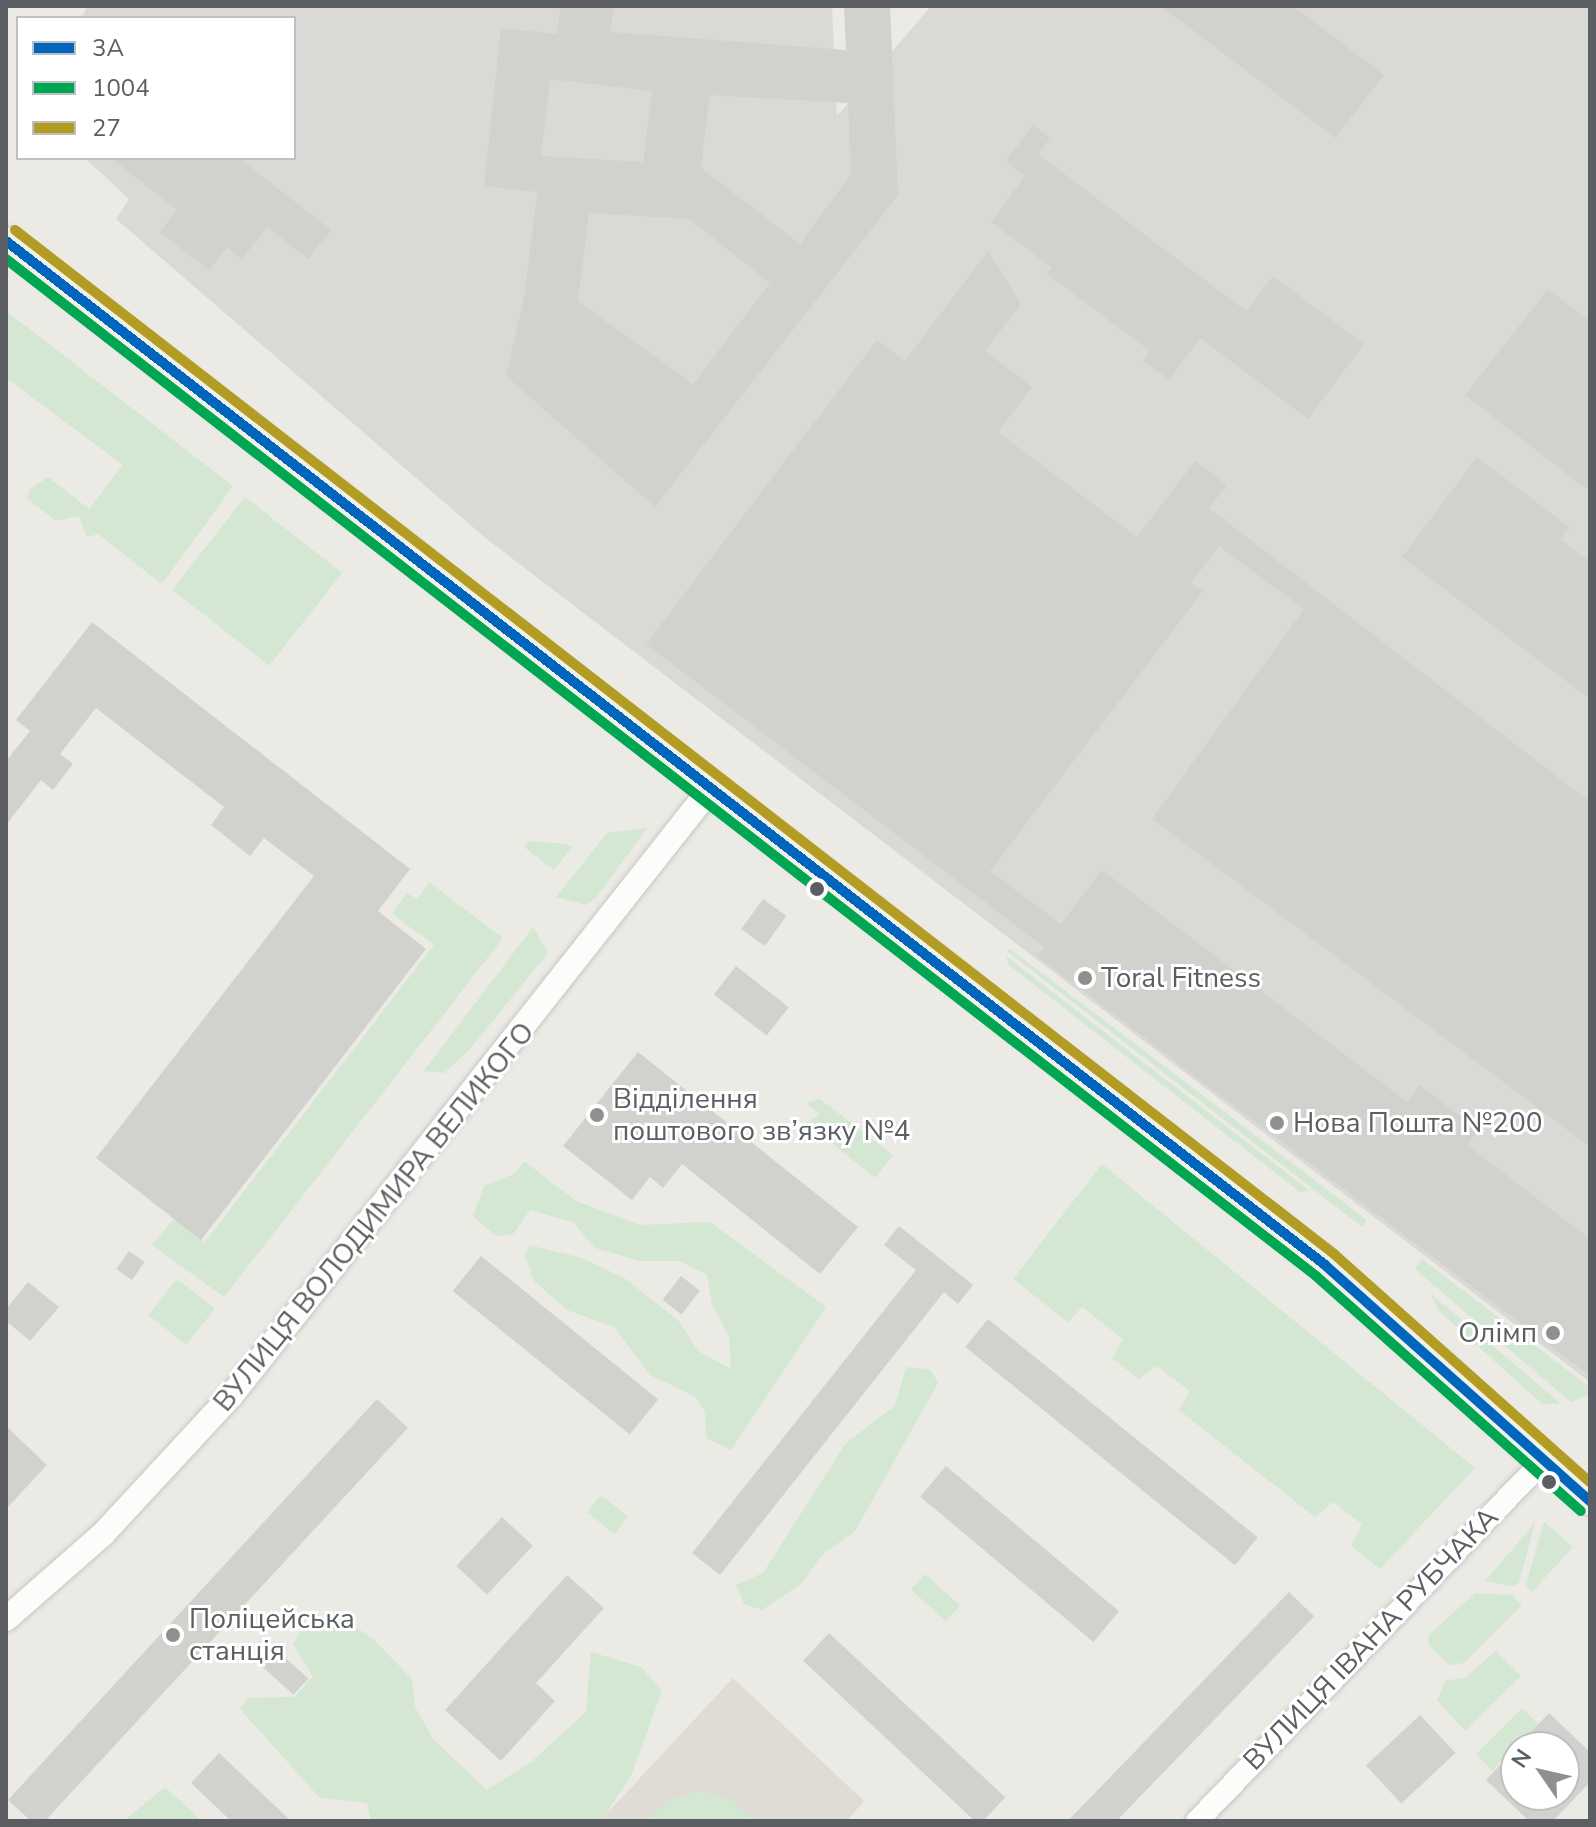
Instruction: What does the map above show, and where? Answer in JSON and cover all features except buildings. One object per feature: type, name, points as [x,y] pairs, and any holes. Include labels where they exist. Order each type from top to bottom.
[{"type":"main road","points":[[6,241],[1325,1265],[1590,1501]]},
{"type":"main road","name":"ВУЛИЦЯ ВОЛОДИМИРА ВЕЛИКОГО","points":[[6,1619],[103,1534],[231,1396],[711,788]]},
{"type":"street","name":"ВУЛИЦЯ ІВАНА РУБЧАКА","points":[[1197,1821],[1545,1459]]},
{"type":"shaded area","points":[[88,6],[832,6],[837,116],[931,6],[1590,6],[1590,1382],[488,540],[116,219],[129,199],[87,160],[296,160],[296,16],[82,16]]},
{"type":"shaded area","points":[[733,1678],[864,1801],[847,1821],[600,1821]]},
{"type":"green space","points":[[6,311],[233,486],[162,584],[98,534],[87,537],[79,516],[56,521],[27,498],[30,489],[48,477],[89,509],[123,465],[6,378]]},
{"type":"green space","points":[[245,497],[342,573],[269,666],[172,590]]},
{"type":"green space","points":[[647,828],[596,898],[586,905],[556,897],[607,833]]},
{"type":"green space","points":[[529,841],[572,847],[554,870],[524,847]]},
{"type":"green space","points":[[429,882],[503,938],[224,1297],[152,1245],[174,1219],[205,1242],[434,945],[392,914],[407,893],[417,899]]},
{"type":"green space","points":[[533,927],[548,953],[469,1050],[444,1073],[424,1071]]},
{"type":"green space","points":[[1010,949],[1367,1220],[1362,1227],[1007,951]]},
{"type":"green space","points":[[1006,956],[1310,1191],[1300,1192],[1010,966]]},
{"type":"green space","points":[[820,1099],[893,1155],[875,1178],[807,1123],[820,1114],[806,1103]]},
{"type":"green space","points":[[524,1161],[576,1201],[640,1225],[710,1222],[826,1307],[731,1450],[706,1438],[705,1412],[694,1396],[650,1375],[614,1327],[567,1310],[534,1281],[525,1255],[529,1245],[582,1258],[624,1278],[678,1320],[698,1351],[731,1369],[729,1336],[712,1304],[707,1275],[679,1261],[640,1261],[595,1248],[573,1222],[530,1210],[513,1234],[496,1236],[473,1216],[484,1186],[514,1174]]},
{"type":"green space","points":[[1102,1164],[1475,1468],[1380,1569],[1351,1546],[1362,1524],[1333,1502],[1315,1517],[1179,1410],[1190,1391],[1157,1366],[1139,1379],[1112,1358],[1123,1339],[1082,1307],[1068,1322],[1013,1279]]},
{"type":"green space","points":[[1422,1259],[1587,1385],[1590,1394],[1571,1402],[1415,1269]]},
{"type":"green space","points":[[177,1279],[215,1309],[187,1345],[149,1315]]},
{"type":"green space","points":[[1431,1294],[1561,1404],[1542,1404],[1438,1310]]},
{"type":"green space","points":[[906,1367],[931,1370],[938,1383],[855,1531],[822,1555],[801,1584],[762,1610],[744,1604],[736,1585],[763,1573],[846,1443],[895,1406]]},
{"type":"green space","points":[[601,1495],[628,1517],[614,1534],[587,1512]]},
{"type":"green space","points":[[1544,1522],[1573,1547],[1531,1593],[1526,1584]]},
{"type":"green space","points":[[1535,1523],[1519,1583],[1512,1586],[1485,1581]]},
{"type":"green space","points":[[925,1574],[960,1605],[946,1621],[911,1590]]},
{"type":"green space","points":[[1475,1593],[1512,1595],[1522,1605],[1464,1663],[1449,1665],[1428,1644],[1429,1635]]},
{"type":"green space","points":[[339,1616],[373,1639],[412,1679],[415,1707],[433,1739],[487,1790],[530,1763],[586,1712],[591,1652],[641,1667],[662,1691],[631,1776],[601,1821],[371,1821],[367,1803],[320,1798],[240,1709],[248,1698],[294,1697],[313,1677],[293,1644],[309,1618]]},
{"type":"green space","points":[[1496,1651],[1521,1676],[1465,1731],[1437,1700],[1445,1681],[1466,1677]]},
{"type":"green space","points":[[1522,1708],[1538,1724],[1532,1731],[1500,1731],[1500,1763],[1492,1770],[1476,1754]]},
{"type":"green space","points":[[165,1787],[202,1821],[124,1821]]},
{"type":"green space","points":[[699,1790],[735,1801],[753,1821],[647,1821],[663,1803]]},
{"type":"transit line","name":"27","points":[[15,230],[1334,1254],[1590,1482]]},
{"type":"transit line","name":"3А","points":[[6,241],[1325,1265],[1590,1501]]},
{"type":"transit line","name":"1004","points":[[6,259],[1316,1276],[1581,1511]]},
{"type":"place","name":"Toral Fitness","points":[[1085,978]]},
{"type":"place","name":"Відділення поштового зв’язку №4","points":[[597,1115]]},
{"type":"place","name":"Нова Пошта №200","points":[[1277,1123]]},
{"type":"place","name":"Олімп","points":[[1553,1333]]},
{"type":"place","name":"Поліцейська станція","points":[[173,1635]]}]
